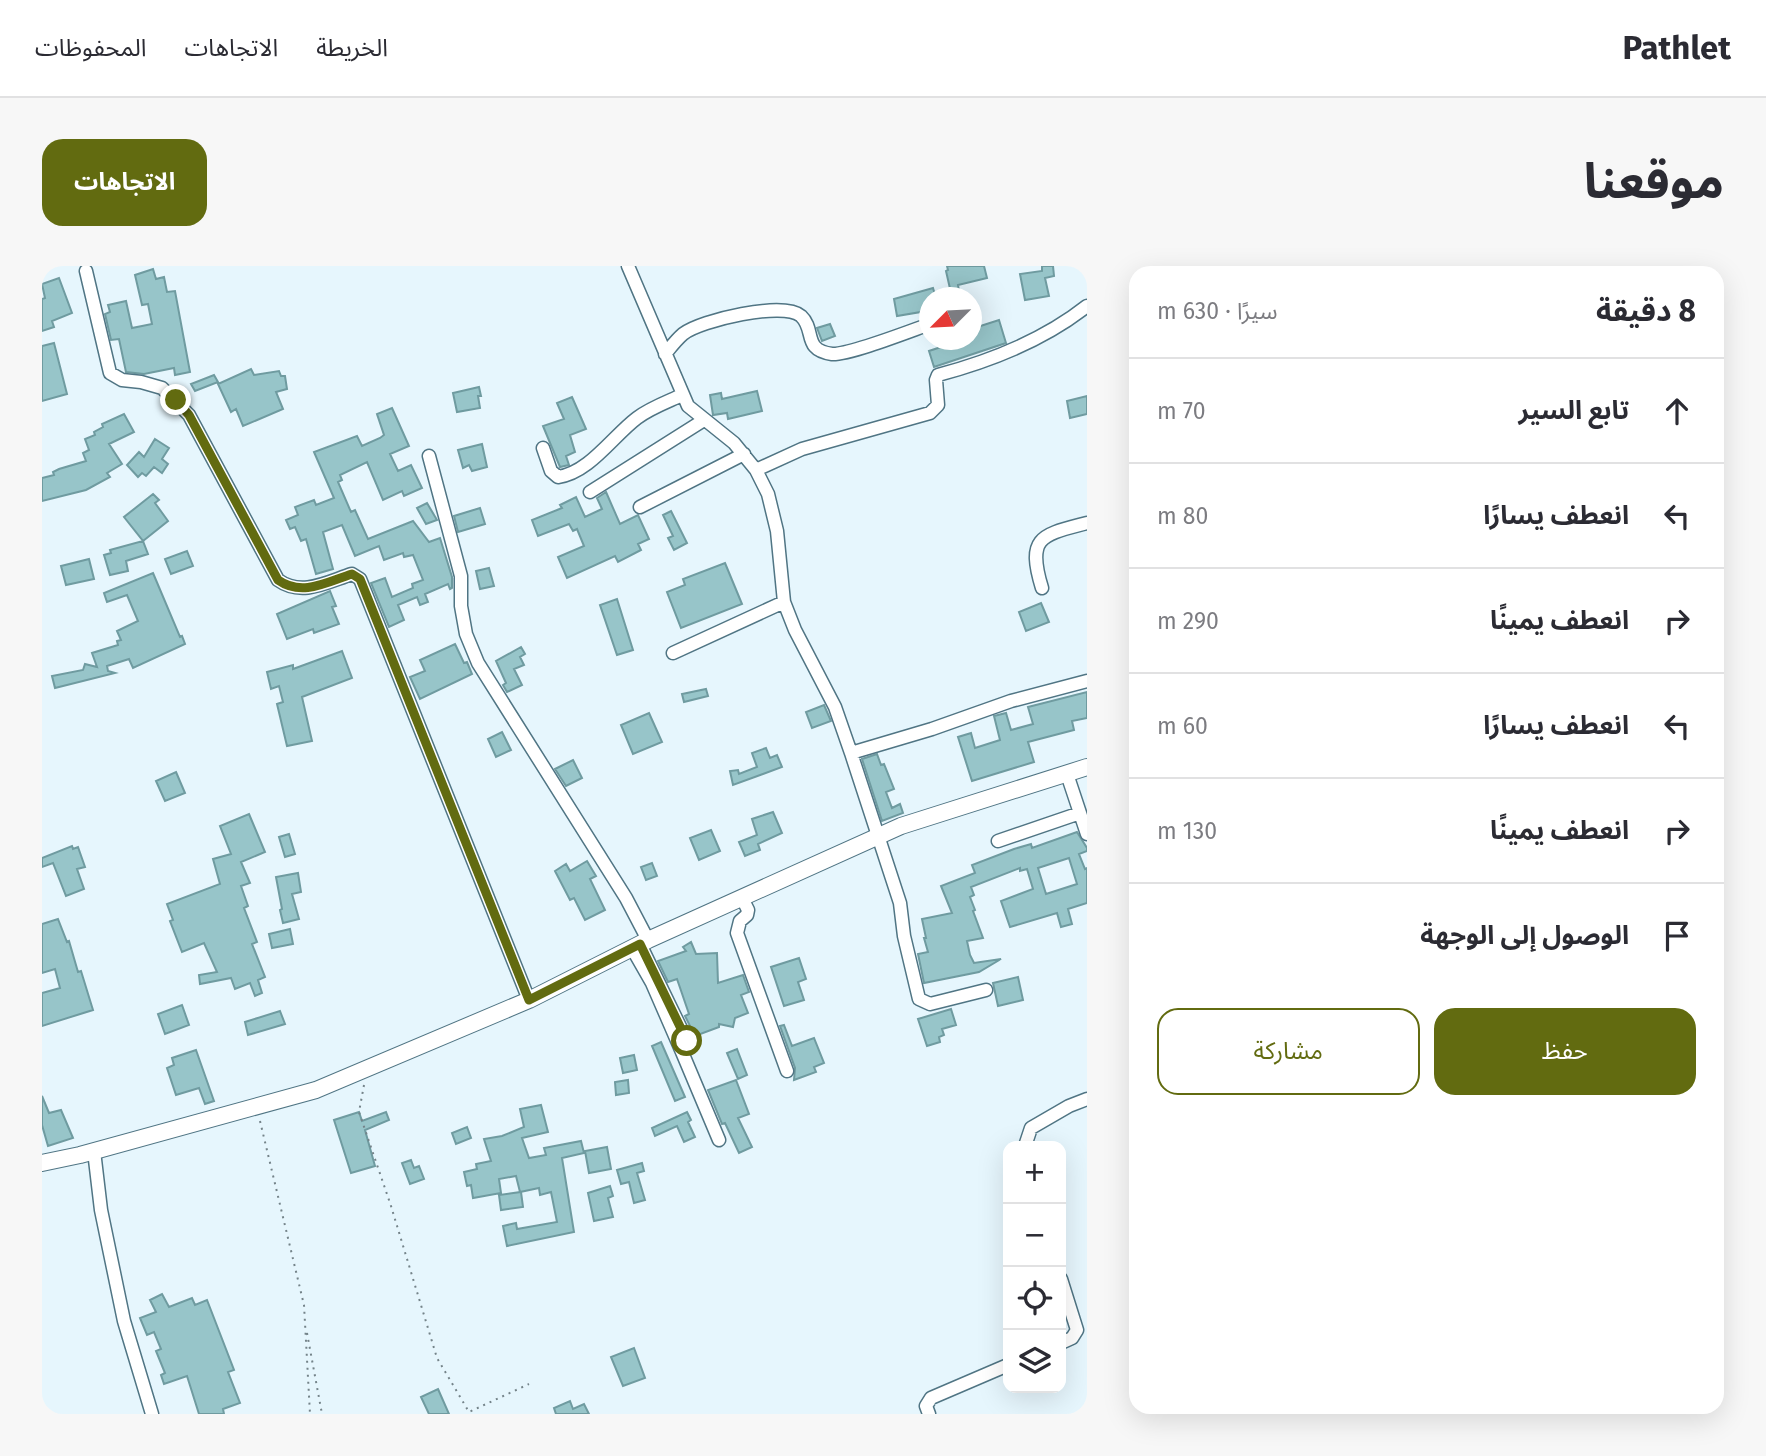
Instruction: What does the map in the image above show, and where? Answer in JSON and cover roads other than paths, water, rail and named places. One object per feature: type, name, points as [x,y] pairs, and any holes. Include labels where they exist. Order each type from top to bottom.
[{"type":"main road","points":[[42,1163],[316,1090],[529,1000],[640,944],[901,826],[1087,767]]},
{"type":"street","points":[[628,266],[688,406],[734,443],[756,470],[768,494],[778,531],[784,602],[795,630],[835,707],[880,836],[900,903],[904,936],[919,999],[930,1004],[986,990]]},
{"type":"street","points":[[86,271],[110,373],[122,380],[162,388],[189,415],[278,580],[289,588],[301,589],[352,574],[360,579],[529,1000]]},
{"type":"street","points":[[756,470],[802,449],[930,413],[938,405],[938,375],[985,361],[1018,347],[1067,322],[1087,306]]},
{"type":"street","points":[[665,354],[683,334],[709,321],[747,312],[791,312],[800,316],[806,325],[810,342],[819,350],[834,354],[849,352],[919,328]]},
{"type":"street","points":[[543,448],[551,471],[558,477],[567,476],[588,463],[639,416],[682,395]]},
{"type":"street","points":[[590,492],[704,420]]},
{"type":"street","points":[[640,508],[744,454]]},
{"type":"street","points":[[429,456],[461,576],[461,606],[466,634],[478,663],[626,898],[640,944],[687,1041],[688,1045],[682,1052],[719,1140]]},
{"type":"street","points":[[1042,588],[1035,565],[1036,551],[1041,541],[1046,534],[1087,523]]},
{"type":"street","points":[[673,653],[784,602]]},
{"type":"street","points":[[851,754],[1011,701],[1087,681]]},
{"type":"street","points":[[1067,774],[1087,834]]},
{"type":"street","points":[[998,841],[1080,813]]},
{"type":"street","points":[[742,898],[748,909],[747,915],[740,921],[737,933],[787,1071]]},
{"type":"street","points":[[1027,1141],[1031,1128],[1087,1099]]},
{"type":"street","points":[[94,1151],[101,1210],[124,1321],[152,1414]]},
{"type":"street","points":[[1066,1295],[1077,1330],[1072,1338],[1066,1341]]},
{"type":"street","points":[[929,1414],[926,1406],[931,1398],[1003,1367]]}]
